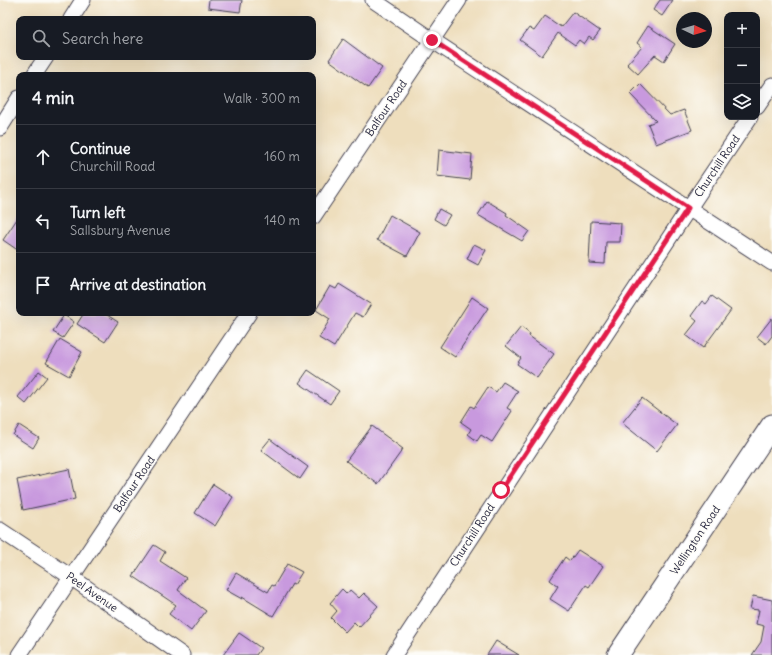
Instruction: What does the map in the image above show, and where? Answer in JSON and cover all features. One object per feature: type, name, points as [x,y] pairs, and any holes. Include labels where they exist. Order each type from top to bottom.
[{"type":"main road","name":"Wellington Road","points":[[618,655],[772,425]]},
{"type":"street","points":[[73,16],[83,0]]},
{"type":"street","points":[[373,0],[772,264]]},
{"type":"street","name":"Balfour Road","points":[[316,213],[459,0]]},
{"type":"street","points":[[36,72],[44,60]]},
{"type":"street","points":[[760,103],[772,85]]},
{"type":"street","points":[[0,128],[16,103]]},
{"type":"street","name":"Churchill Road","points":[[394,655],[688,208],[748,120]]},
{"type":"street","name":"Balfour Road","points":[[19,655],[247,316]]},
{"type":"street","name":"Peel Avenue","points":[[0,530],[72,577],[182,655]]},
{"type":"building","points":[[209,0],[242,0],[240,12],[208,8]]},
{"type":"building","points":[[660,0],[673,0],[662,16],[653,10]]},
{"type":"building","points":[[573,12],[600,31],[593,40],[589,37],[584,44],[579,40],[575,45],[558,33],[542,56],[520,40],[529,28],[534,31],[545,16],[561,27]]},
{"type":"building","points":[[648,26],[675,44],[664,61],[655,55],[638,74],[627,64],[642,47],[637,43]]},
{"type":"building","points":[[343,39],[382,68],[368,88],[329,60]]},
{"type":"building","points":[[640,84],[670,115],[684,110],[692,130],[656,144],[648,124],[656,121],[630,94]]},
{"type":"building","points":[[439,150],[472,154],[470,180],[437,176]]},
{"type":"building","points":[[487,201],[507,213],[506,215],[529,231],[522,241],[478,215]]},
{"type":"building","points":[[439,209],[450,215],[444,225],[434,219]]},
{"type":"building","points":[[390,215],[420,232],[407,256],[377,240]]},
{"type":"building","points":[[16,220],[16,249],[3,240]]},
{"type":"building","points":[[591,221],[621,223],[620,242],[606,242],[605,264],[589,263]]},
{"type":"building","points":[[474,244],[486,250],[478,265],[467,259]]},
{"type":"building","points":[[339,284],[371,304],[363,317],[355,313],[334,347],[319,338],[330,319],[316,310],[330,286],[336,289]]},
{"type":"building","points":[[712,296],[731,310],[703,348],[686,335],[697,321],[691,316],[702,301],[706,304]]},
{"type":"building","points":[[472,297],[488,308],[455,357],[440,347]]},
{"type":"building","points":[[63,316],[74,322],[63,338],[53,332]]},
{"type":"building","points":[[82,316],[109,316],[118,322],[105,342],[77,324]]},
{"type":"building","points":[[772,318],[772,336],[766,344],[757,337]]},
{"type":"building","points":[[521,327],[530,334],[529,336],[554,354],[537,378],[517,364],[521,358],[506,346]]},
{"type":"building","points":[[60,339],[82,352],[69,376],[46,363]]},
{"type":"building","points":[[308,370],[339,391],[330,404],[299,383]]},
{"type":"building","points":[[39,371],[47,377],[26,404],[18,397]]},
{"type":"building","points":[[503,382],[518,391],[507,408],[512,411],[492,442],[481,435],[477,441],[468,434],[471,429],[461,422],[471,406],[474,408],[488,387],[496,392]]},
{"type":"building","points":[[642,398],[677,425],[657,451],[622,423]]},
{"type":"building","points":[[19,425],[39,438],[33,448],[13,435]]},
{"type":"building","points":[[372,426],[403,449],[378,484],[346,461]]},
{"type":"building","points":[[270,439],[308,467],[300,479],[261,450]]},
{"type":"building","points":[[69,469],[75,499],[23,510],[17,480]]},
{"type":"building","points":[[213,484],[233,497],[215,526],[195,513]]},
{"type":"building","points":[[154,545],[165,552],[160,561],[186,578],[178,590],[206,611],[191,631],[169,614],[176,605],[133,576]]},
{"type":"building","points":[[578,550],[603,566],[589,587],[586,585],[569,611],[550,599],[558,586],[550,580],[565,557],[570,561]]},
{"type":"building","points":[[287,564],[302,572],[294,585],[292,584],[273,616],[242,597],[242,599],[226,590],[236,573],[268,592],[272,585],[274,586]]},
{"type":"building","points":[[342,589],[347,594],[350,590],[359,598],[364,593],[378,606],[359,627],[354,622],[345,632],[331,618],[337,611],[330,603]]},
{"type":"building","points":[[753,596],[772,600],[772,655],[752,655],[761,642],[764,626],[756,624],[759,610],[750,609]]},
{"type":"building","points":[[239,633],[261,648],[256,655],[223,655]]},
{"type":"building","points":[[496,641],[519,655],[487,655]]},
{"type":"route","points":[[432,40],[688,208],[501,490]]}]
